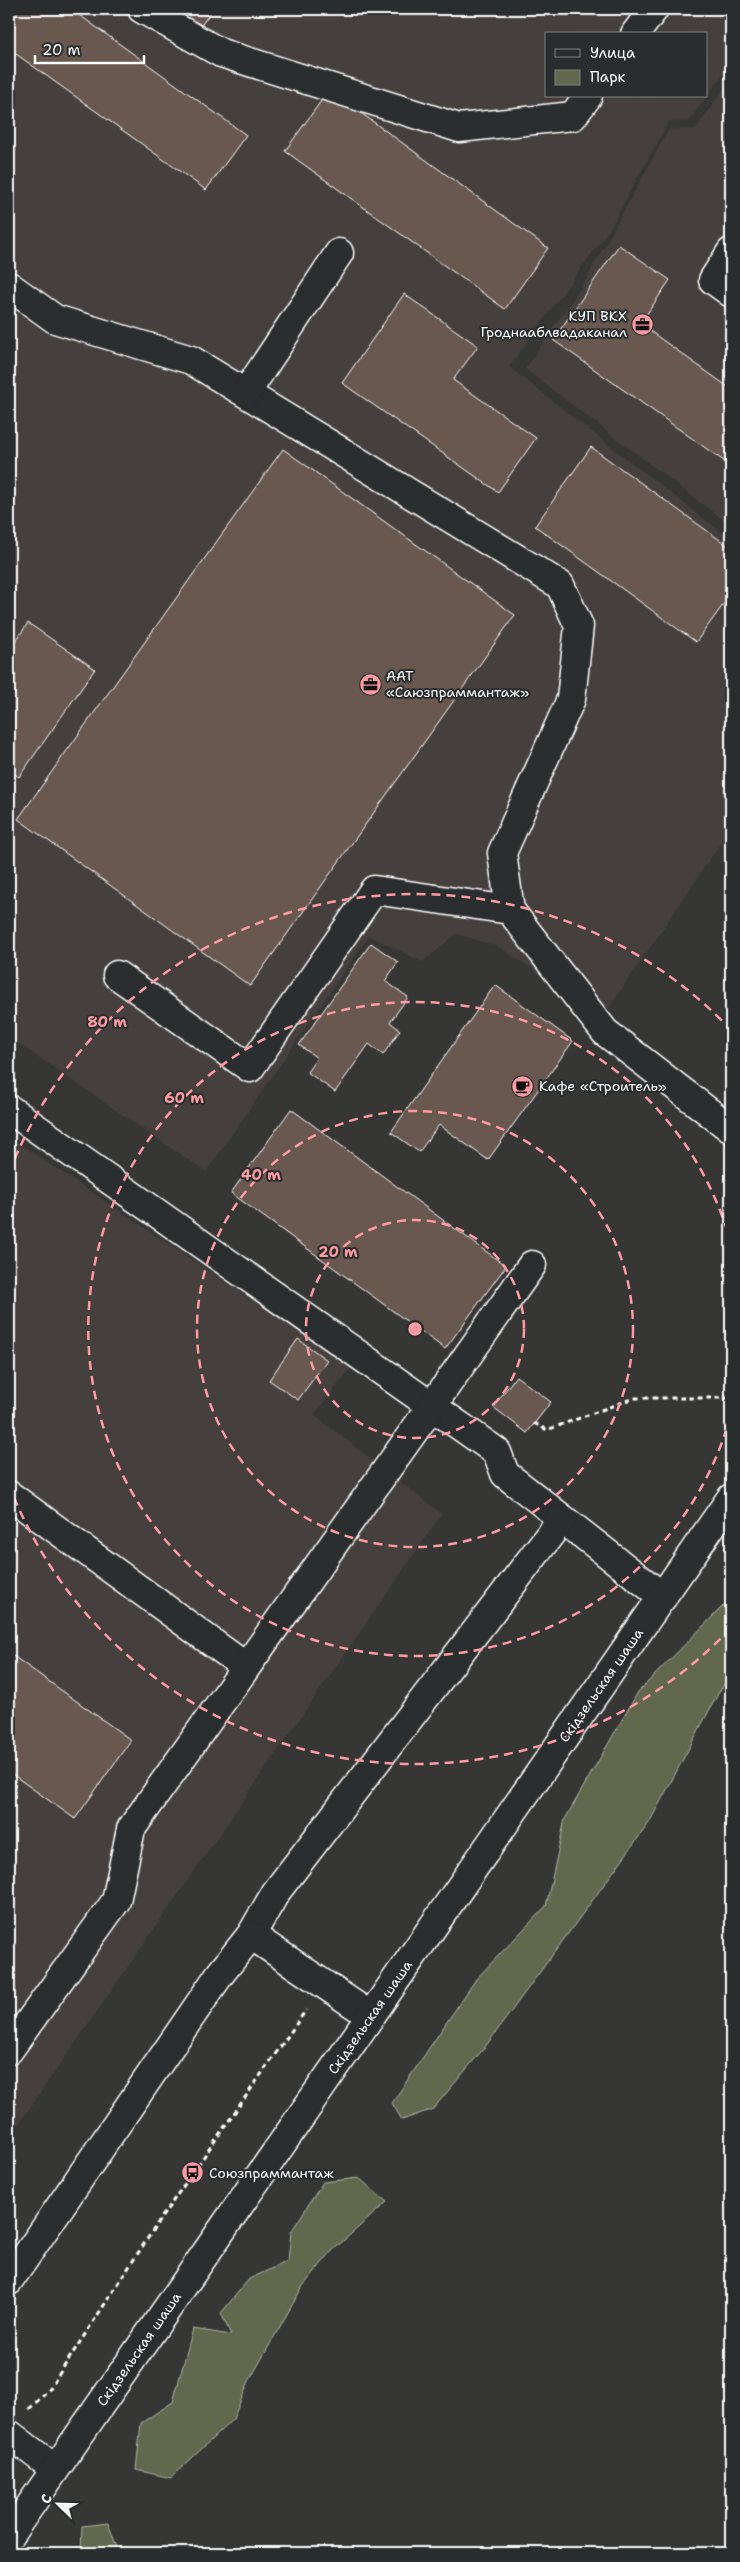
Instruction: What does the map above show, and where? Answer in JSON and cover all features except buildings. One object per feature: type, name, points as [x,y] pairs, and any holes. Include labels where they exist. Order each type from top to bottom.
[{"type":"street","points":[[142,9],[221,53],[459,128],[573,116],[586,98]]},
{"type":"street","points":[[637,32],[654,9]]},
{"type":"street","points":[[731,252],[713,280],[731,292]]},
{"type":"street","points":[[246,393],[339,253]]},
{"type":"street","points":[[9,286],[55,319],[191,360],[560,585],[579,626],[571,699],[502,853],[510,910],[605,1032],[731,1129]]},
{"type":"street","points":[[117,975],[250,1068],[374,890],[510,910]]},
{"type":"street","points":[[9,1108],[497,1452],[505,1474],[663,1597]]},
{"type":"street","points":[[9,2050],[116,1901],[131,1829],[532,1265]]},
{"type":"street","points":[[9,1496],[246,1667]]},
{"type":"street","name":"Скідзельская шаша","points":[[9,2536],[731,1498]]},
{"type":"street","points":[[9,2282],[215,1982],[251,1934],[276,1892],[562,1519]]},
{"type":"street","points":[[251,1934],[371,2016]]},
{"type":"street","points":[[15,2425],[56,2469]]},
{"type":"path","points":[[534,1423],[547,1430],[634,1398],[731,1398]]},
{"type":"path","points":[[15,2425],[48,2390],[159,2221],[325,1984]]},
{"type":"shaded area","name":"ААТ «Саюзпраммантаж»","points":[[9,9],[338,9],[352,18],[367,9],[731,9],[731,63],[708,95],[708,32],[545,32],[545,98],[706,98],[689,121],[669,121],[609,230],[509,367],[731,540],[731,828],[604,1015],[497,946],[456,934],[423,962],[369,936],[206,1172],[9,1037]]},
{"type":"shaded area","name":"КУП ВКХ Гроднааблвадаканал","points":[[731,78],[731,526],[525,369],[587,278],[669,129],[696,129]]},
{"type":"shaded area","points":[[9,1137],[352,1367],[314,1415],[442,1514],[9,2138]]},
{"type":"green space","points":[[731,1593],[731,1675],[719,1692],[649,1823],[485,2047],[433,2109],[402,2120],[392,2103],[476,1979],[546,1906],[565,1819],[638,1692],[727,1602]]},
{"type":"green space","points":[[359,2178],[387,2202],[333,2250],[303,2286],[249,2381],[233,2419],[171,2478],[136,2470],[141,2423],[173,2402],[193,2329],[231,2335],[221,2313],[249,2279],[288,2261],[291,2232],[323,2182]]},
{"type":"green space","points":[[108,2523],[119,2553],[81,2553],[82,2526]]},
{"type":"place","name":"КУП ВКХ Гроднааблвадаканал","points":[[643,324]]},
{"type":"place","name":"ААТ «Саюзпраммантаж»","points":[[370,684]]},
{"type":"place","name":"Кафе «Строитель»","points":[[523,1086]]},
{"type":"place","name":"Союзпраммантаж","points":[[193,2173]]}]
